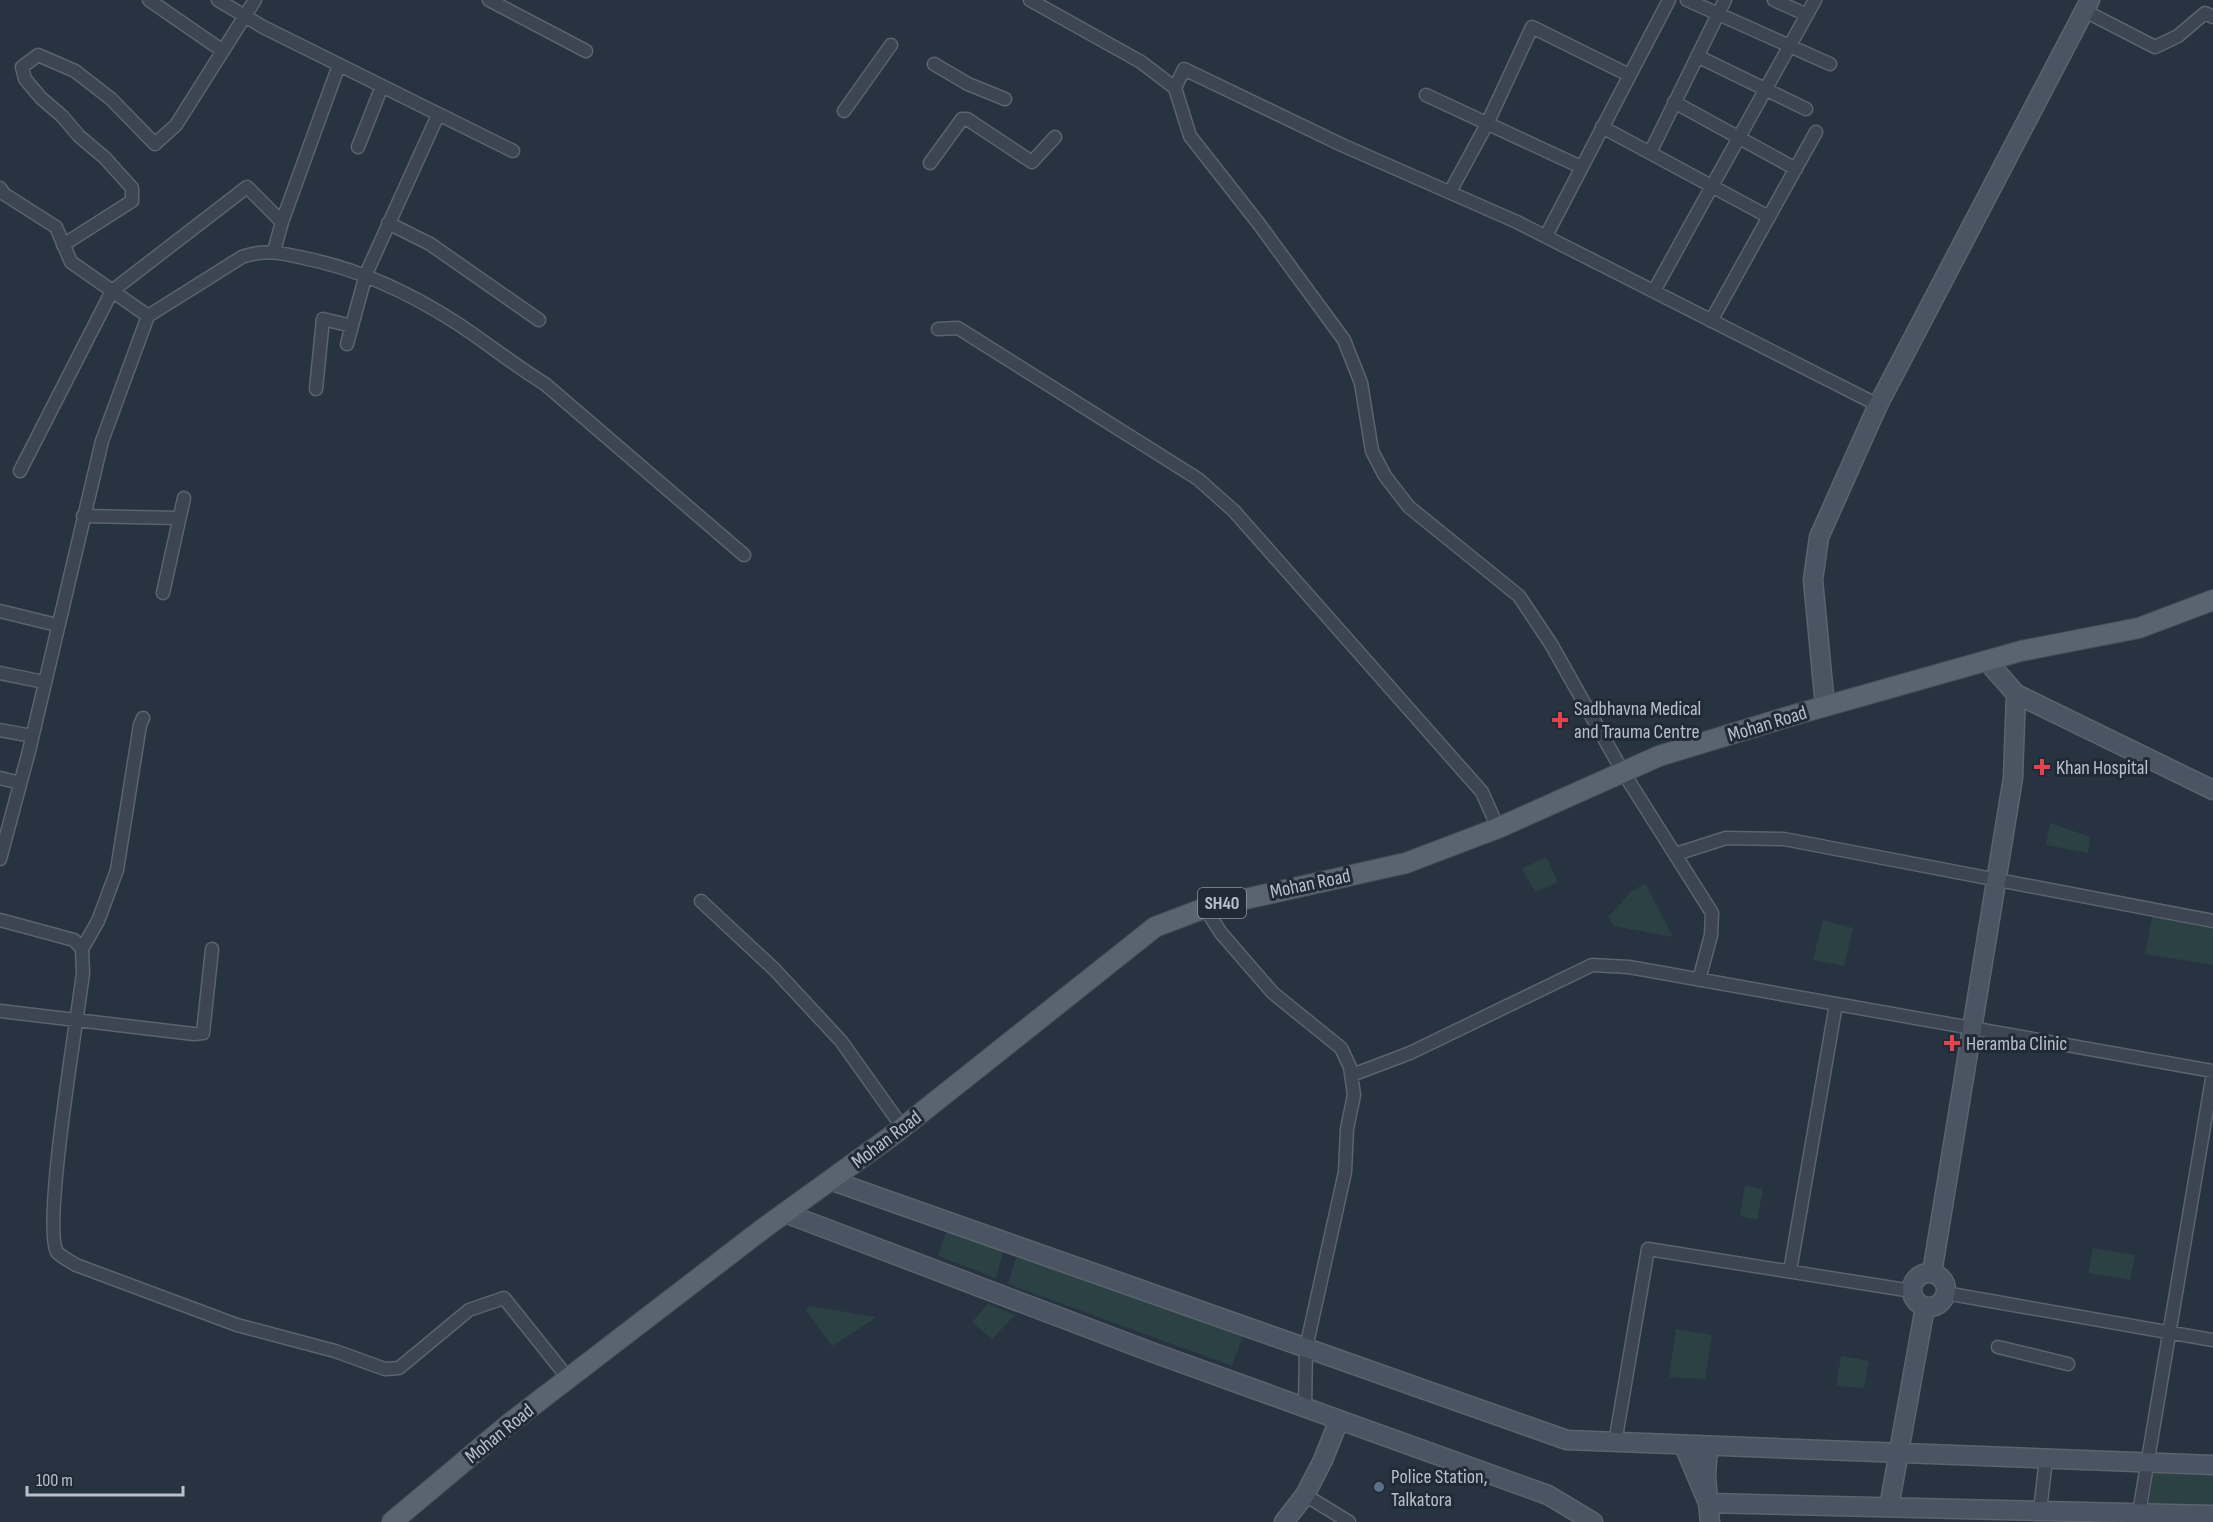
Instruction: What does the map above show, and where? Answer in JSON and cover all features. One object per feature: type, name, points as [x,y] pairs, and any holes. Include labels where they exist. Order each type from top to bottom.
[{"type":"main road","name":"Mohan Road","points":[[392,1522],[510,1423],[785,1213],[903,1128],[1155,927],[1204,908],[1406,863],[1498,828],[1659,756],[2021,651],[2139,628],[2213,600]]},
{"type":"street","points":[[149,0],[223,51]]},
{"type":"street","points":[[218,0],[339,65],[513,152]]},
{"type":"street","points":[[63,245],[132,201],[132,188],[105,158],[41,98],[25,79],[22,68],[38,55],[75,71],[111,99],[155,144],[176,125],[255,0]]},
{"type":"street","points":[[489,0],[586,51]]},
{"type":"street","points":[[1030,0],[1141,62],[1175,88],[1190,136],[1344,340],[1360,383],[1372,451],[1384,476],[1408,507],[1519,596],[1551,644],[1623,772],[1712,913],[1712,935],[1699,980]]},
{"type":"street","points":[[1546,236],[1669,0]]},
{"type":"street","points":[[1687,0],[1830,64]]},
{"type":"street","points":[[1650,153],[1725,0]]},
{"type":"street","points":[[1774,0],[1807,15]]},
{"type":"street","points":[[1654,291],[1815,0]]},
{"type":"street","points":[[1825,706],[1813,580],[1819,537],[1878,405],[2087,6],[2155,47],[2178,36],[2205,13],[2213,17]]},
{"type":"street","points":[[1450,192],[1487,124],[1532,27],[1629,75]]},
{"type":"street","points":[[844,111],[891,45]]},
{"type":"street","points":[[1697,56],[1806,110]]},
{"type":"street","points":[[934,64],[968,84],[1005,99]]},
{"type":"street","points":[[274,251],[282,222],[339,65]]},
{"type":"street","points":[[1175,88],[1184,69],[1342,145],[1546,236],[1878,405]]},
{"type":"street","points":[[358,147],[382,86]]},
{"type":"street","points":[[1426,95],[1581,167]]},
{"type":"street","points":[[1674,102],[1796,169]]},
{"type":"street","points":[[346,344],[366,274],[438,115]]},
{"type":"street","points":[[930,164],[962,119],[967,119],[1032,162],[1055,137]]},
{"type":"street","points":[[1602,127],[1769,217]]},
{"type":"street","points":[[1711,321],[1816,132]]},
{"type":"street","points":[[20,471],[112,291],[247,187],[282,222]]},
{"type":"street","points":[[0,188],[4,194],[56,227],[71,262],[148,316]]},
{"type":"street","points":[[388,223],[430,244],[539,320]]},
{"type":"street","points":[[0,859],[32,736],[102,441],[148,316],[242,256],[274,251],[326,262],[366,274],[455,322],[514,365],[545,384],[744,555]]},
{"type":"street","points":[[316,389],[322,319],[352,326]]},
{"type":"street","points":[[938,328],[958,328],[1198,479],[1234,511],[1482,792],[1498,828]]},
{"type":"street","points":[[163,593],[184,498]]},
{"type":"street","points":[[83,516],[178,518]]},
{"type":"street","points":[[0,611],[57,625]]},
{"type":"street","points":[[1987,661],[2016,694],[2213,790]]},
{"type":"street","points":[[0,673],[45,682]]},
{"type":"street","points":[[1932,1273],[2013,778],[2016,694]]},
{"type":"street","points":[[143,718],[117,870],[98,921],[82,949],[83,973],[56,1170],[53,1237],[58,1253],[76,1265],[237,1324],[335,1351],[385,1370],[399,1368],[469,1310],[504,1298],[568,1378]]},
{"type":"street","points":[[0,730],[32,736]]},
{"type":"street","points":[[0,778],[20,783]]},
{"type":"street","points":[[1676,854],[1726,838],[1784,839],[2213,921]]},
{"type":"street","points":[[700,901],[774,969],[841,1041],[903,1128]]},
{"type":"street","points":[[1204,908],[1221,933],[1273,993],[1341,1048],[1352,1076],[1354,1095],[1347,1129],[1345,1172],[1306,1348],[1305,1408]]},
{"type":"street","points":[[0,920],[74,940],[82,949]]},
{"type":"street","points":[[0,1011],[203,1034],[212,949]]},
{"type":"street","points":[[1352,1076],[1410,1053],[1592,965],[1629,967],[2213,1072],[2139,1513]]},
{"type":"street","points":[[1790,1271],[1836,1004]]},
{"type":"street","points":[[830,1180],[1567,1440],[2213,1465]]},
{"type":"street","points":[[785,1213],[1144,1350],[1548,1495],[1593,1522]]},
{"type":"street","points":[[1615,1443],[1648,1249],[1912,1291]]},
{"type":"street","points":[[1926,1273],[1932,1273],[1944,1283],[1946,1293],[1936,1305],[1925,1307],[1916,1301],[1912,1291],[1917,1278],[1926,1273]]},
{"type":"street","points":[[1946,1293],[2213,1340]]},
{"type":"street","points":[[1889,1507],[1925,1307]]},
{"type":"street","points":[[1998,1347],[2068,1364]]},
{"type":"street","points":[[1284,1522],[1305,1495],[1323,1460],[1339,1420]]},
{"type":"street","points":[[1684,1446],[1708,1503]]},
{"type":"street","points":[[1708,1447],[1706,1475],[1710,1522]]},
{"type":"street","points":[[2040,1510],[2046,1459]]},
{"type":"street","points":[[1305,1495],[1349,1522]]},
{"type":"street","points":[[1708,1503],[2040,1510],[2080,1517],[2139,1513],[2213,1515]]},
{"type":"green space","points":[[2050,823],[2090,837],[2088,853],[2046,845]]},
{"type":"green space","points":[[1546,857],[1558,882],[1535,892],[1522,869]]},
{"type":"green space","points":[[1645,883],[1673,937],[1614,926],[1608,917],[1631,892]]},
{"type":"green space","points":[[2153,912],[2213,923],[2213,965],[2145,954]]},
{"type":"green space","points":[[1823,920],[1853,928],[1844,966],[1813,960]]},
{"type":"green space","points":[[1745,1186],[1763,1189],[1757,1220],[1740,1216]]},
{"type":"green space","points":[[948,1227],[1005,1246],[996,1278],[938,1256]]},
{"type":"green space","points":[[2093,1248],[2135,1255],[2130,1280],[2088,1273]]},
{"type":"green space","points":[[1018,1252],[1245,1331],[1232,1366],[1008,1284]]},
{"type":"green space","points":[[988,1304],[1015,1315],[992,1339],[972,1322]]},
{"type":"green space","points":[[810,1306],[877,1317],[832,1346],[805,1309]]},
{"type":"green space","points":[[1676,1329],[1712,1335],[1705,1379],[1669,1377]]},
{"type":"green space","points":[[1841,1356],[1869,1361],[1864,1388],[1836,1386]]},
{"type":"green space","points":[[2154,1470],[2213,1472],[2213,1505],[2149,1503]]},
{"type":"place","name":"Sadbhavna Medical and Trauma Centre","points":[[1560,720]]},
{"type":"place","name":"Khan Hospital","points":[[2042,767]]},
{"type":"place","name":"Heramba Clinic","points":[[1952,1043]]},
{"type":"place","name":"Police Station, Talkatora","points":[[1379,1487]]}]
